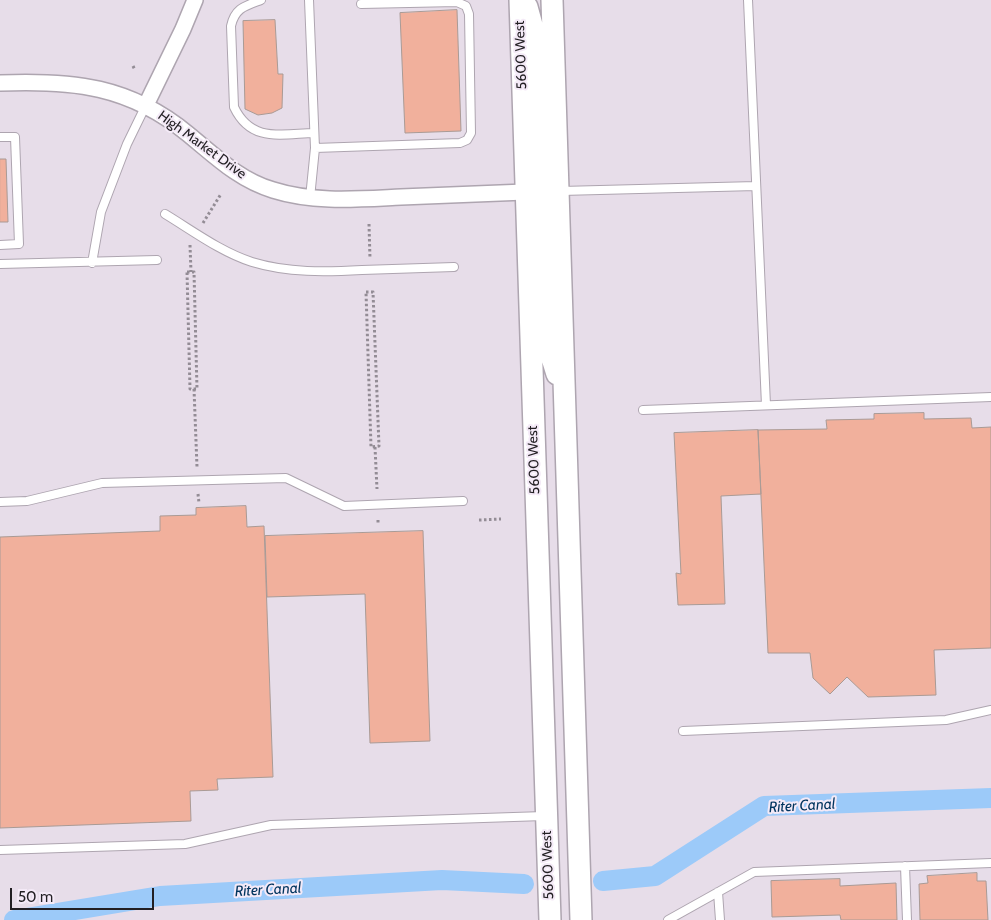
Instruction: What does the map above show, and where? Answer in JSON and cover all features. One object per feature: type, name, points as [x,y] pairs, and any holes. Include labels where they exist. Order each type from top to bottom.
[{"type":"main road","name":"5600 West","points":[[520,0],[550,920]]},
{"type":"main road","points":[[524,0],[533,25],[539,61],[543,178],[548,188],[559,191]]},
{"type":"main road","points":[[552,0],[581,920]]},
{"type":"main road","points":[[526,192],[533,195],[538,201],[542,213],[547,342],[554,366],[565,387]]},
{"type":"street","points":[[146,105],[195,0]]},
{"type":"street","name":"High Market Drive","points":[[0,83],[45,82],[82,86],[130,98],[146,105],[176,125],[238,175],[271,190],[310,198],[347,199],[526,192]]},
{"type":"lane","points":[[261,0],[242,7],[233,16],[231,26],[234,107],[239,119],[248,128],[261,134],[314,134]]},
{"type":"lane","points":[[309,0],[314,134],[310,198]]},
{"type":"lane","points":[[748,0],[766,405]]},
{"type":"lane","points":[[314,148],[460,143],[467,140],[471,133],[469,14],[466,6],[457,2],[361,4]]},
{"type":"lane","points":[[92,263],[101,212],[127,144],[146,105]]},
{"type":"lane","points":[[0,138],[15,137],[19,244],[0,245]]},
{"type":"lane","points":[[559,191],[756,186]]},
{"type":"lane","points":[[166,214],[224,251],[253,262],[281,268],[335,272],[454,267]]},
{"type":"lane","points":[[0,264],[157,260]]},
{"type":"lane","points":[[643,410],[991,396]]},
{"type":"lane","points":[[0,502],[26,501],[102,483],[286,478],[344,506],[463,501]]},
{"type":"lane","points":[[683,731],[946,720],[991,710]]},
{"type":"lane","points":[[0,850],[185,844],[271,825],[546,816]]},
{"type":"lane","points":[[668,920],[754,872],[991,863]]},
{"type":"lane","points":[[906,866],[907,920]]},
{"type":"lane","points":[[718,892],[720,920]]},
{"type":"path","points":[[203,222],[221,194]]},
{"type":"path","points":[[369,224],[370,260]]},
{"type":"path","points":[[190,244],[191,272],[194,272],[197,389],[190,389],[187,272],[191,272]]},
{"type":"path","points":[[370,284],[370,292],[373,292],[379,446],[371,447],[366,292],[370,292]]},
{"type":"path","points":[[194,388],[197,467]]},
{"type":"path","points":[[376,446],[377,489]]},
{"type":"path","points":[[198,494],[199,503]]},
{"type":"path","points":[[479,520],[501,519]]},
{"type":"building","points":[[457,10],[461,131],[405,133],[400,13]]},
{"type":"building","points":[[275,20],[278,74],[283,74],[282,108],[272,113],[258,115],[245,109],[243,21]]},
{"type":"building","points":[[0,159],[6,159],[8,222],[0,222]]},
{"type":"building","points":[[924,413],[924,419],[971,418],[972,428],[991,427],[991,648],[934,650],[936,695],[868,697],[847,677],[830,694],[813,678],[810,653],[768,653],[758,430],[827,429],[826,420],[874,419],[874,414]]},
{"type":"building","points":[[758,430],[761,494],[721,496],[725,604],[678,605],[676,573],[681,574],[674,433]]},
{"type":"building","points":[[246,506],[247,527],[264,526],[273,777],[217,779],[218,790],[190,791],[191,821],[0,828],[0,537],[160,531],[160,516],[196,515],[196,508]]},
{"type":"building","points":[[423,531],[430,741],[370,743],[365,594],[267,597],[265,536]]},
{"type":"building","points":[[977,873],[977,881],[986,881],[988,920],[920,920],[919,884],[928,883],[927,876]]},
{"type":"building","points":[[840,879],[840,886],[896,883],[897,920],[841,920],[840,915],[772,917],[771,881]]},
{"type":"waterway","name":"Riter Canal","points":[[603,881],[655,876],[764,806],[991,798]]},
{"type":"waterway","name":"Riter Canal","points":[[14,920],[160,896],[442,880],[524,884]]}]
